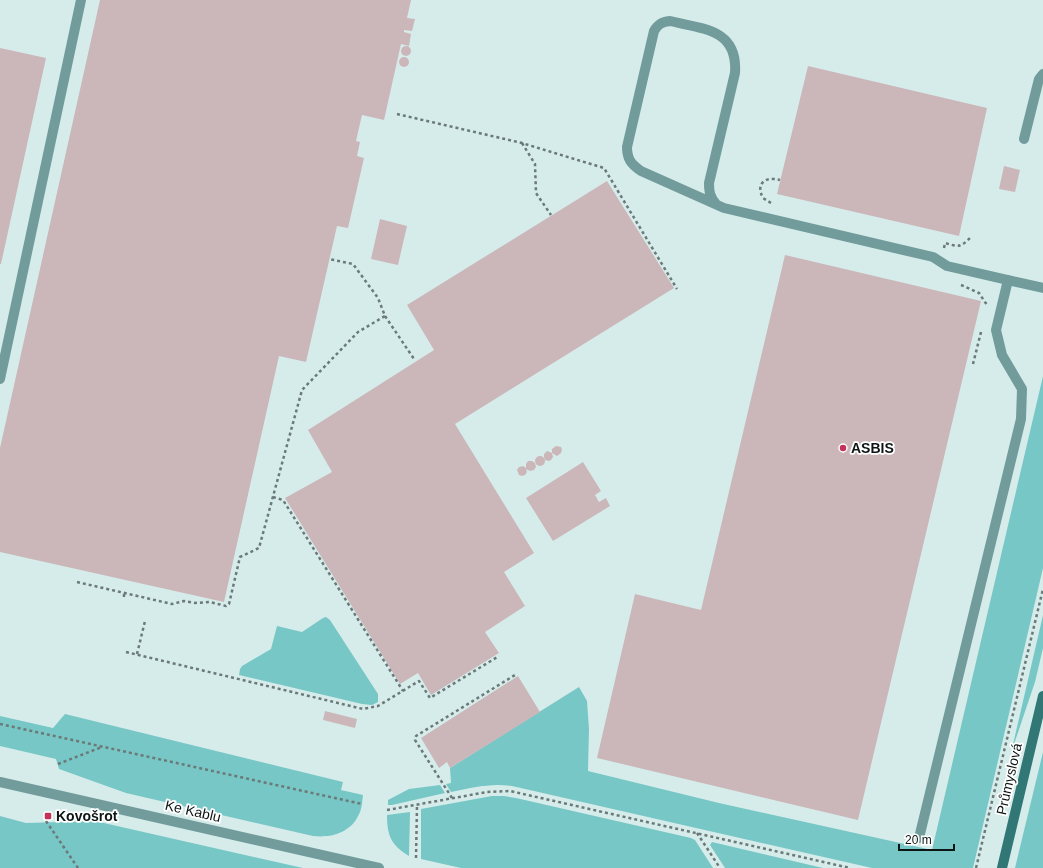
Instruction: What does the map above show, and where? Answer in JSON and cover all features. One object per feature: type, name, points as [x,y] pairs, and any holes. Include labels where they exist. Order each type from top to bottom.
[{"type":"main road","name":"Průmyslová","points":[[1002,868],[1043,696]]},
{"type":"street","points":[[0,379],[1,368],[81,0]]},
{"type":"street","points":[[716,204],[709,192],[709,183],[735,73],[736,63],[728,42],[720,35],[712,31],[670,21],[663,22],[657,24],[654,31],[627,147],[627,154],[630,160],[634,166],[641,171],[724,208],[933,257],[947,266],[1043,288]]},
{"type":"street","points":[[1024,139],[1039,79],[1043,74]]},
{"type":"street","points":[[919,838],[1021,419],[1022,389],[1002,355],[996,330],[1008,280]]},
{"type":"street","name":"Ke Kablu","points":[[0,782],[379,868]]},
{"type":"path","points":[[397,114],[522,142],[604,168],[678,289]]},
{"type":"path","points":[[522,142],[535,164],[536,193],[551,215]]},
{"type":"path","points":[[773,220],[776,204],[762,198],[760,190],[761,185],[768,179],[773,178],[780,180]]},
{"type":"path","points":[[329,259],[353,264],[378,298],[385,316],[414,359]]},
{"type":"path","points":[[960,285],[978,292],[987,305]]},
{"type":"path","points":[[77,582],[172,604],[184,601],[195,603],[210,602],[226,606],[229,604],[240,558],[259,548],[302,390],[358,332],[385,316]]},
{"type":"path","points":[[973,364],[982,327]]},
{"type":"path","points":[[273,497],[283,500],[402,691]]},
{"type":"path","points":[[976,868],[1043,590]]},
{"type":"path","points":[[137,654],[145,622]]},
{"type":"path","points":[[126,652],[363,709],[378,706],[419,681],[430,698],[499,656]]},
{"type":"path","points":[[452,798],[416,740],[416,736],[515,675]]},
{"type":"path","points":[[0,724],[362,804]]},
{"type":"path","points":[[58,764],[102,746]]},
{"type":"path","points":[[387,810],[487,792],[510,791],[850,868]]},
{"type":"path","points":[[416,858],[417,805]]},
{"type":"path","points":[[46,821],[78,868]]},
{"type":"path","points":[[696,833],[720,868]]},
{"type":"shaded area","points":[[1043,376],[1043,568],[973,868],[872,868],[512,786],[489,786],[451,792],[446,784],[451,783],[450,768],[579,687],[587,701],[589,729],[588,771],[719,803],[932,850]]},
{"type":"shaded area","points":[[1043,615],[1043,648],[1035,682],[1011,753]]},
{"type":"shaded area","points":[[326,617],[330,620],[378,694],[378,702],[372,705],[362,704],[239,675],[242,666],[271,649],[277,626],[302,632]]},
{"type":"shaded area","points":[[65,714],[343,782],[341,790],[363,795],[362,806],[356,820],[349,828],[335,835],[313,836],[126,793],[59,769],[56,759],[0,746],[0,716],[53,728]]},
{"type":"shaded area","points":[[1043,752],[1043,868],[1015,868]]},
{"type":"shaded area","points":[[440,785],[445,793],[388,805],[388,800],[409,789]]},
{"type":"shaded area","points":[[492,796],[516,798],[691,838],[695,840],[713,868],[461,868],[421,859],[421,809]]},
{"type":"shaded area","points":[[410,812],[409,856],[398,848],[391,839],[388,829],[387,815]]},
{"type":"shaded area","points":[[0,816],[26,823],[95,821],[303,868],[0,868]]},
{"type":"shaded area","points":[[712,842],[823,868],[725,868],[710,845]]},
{"type":"building","points":[[100,0],[411,0],[407,18],[415,19],[412,31],[404,30],[404,32],[411,34],[409,46],[401,44],[384,120],[362,115],[356,141],[360,142],[357,156],[364,158],[348,228],[337,226],[306,362],[279,356],[224,602],[0,552],[0,448]]},
{"type":"building","points":[[406,46],[411,51],[406,56],[401,51]]},
{"type":"building","points":[[0,48],[46,58],[1,264],[0,264]]},
{"type":"building","points":[[402,57],[406,57],[409,62],[406,67],[402,67],[399,64],[399,60]]},
{"type":"building","points":[[808,66],[987,108],[959,236],[777,194]]},
{"type":"building","points":[[1004,166],[1020,170],[1015,192],[999,189]]},
{"type":"building","points":[[607,181],[674,288],[455,424],[534,553],[504,572],[525,606],[485,632],[499,653],[431,695],[418,673],[400,684],[285,498],[332,472],[308,430],[434,350],[407,305]]},
{"type":"building","points":[[380,219],[407,226],[398,265],[371,259]]},
{"type":"building","name":"ASBIS","points":[[785,255],[981,301],[858,820],[597,758],[635,594],[701,610]]},
{"type":"building","points":[[556,446],[561,447],[561,453],[557,456],[552,453],[552,449]]},
{"type":"building","points":[[547,451],[552,453],[553,457],[551,460],[545,460],[544,454]]},
{"type":"building","points":[[538,456],[542,456],[545,461],[542,466],[538,466],[535,463],[535,459]]},
{"type":"building","points":[[528,461],[535,463],[536,467],[534,470],[530,471],[526,469],[527,472],[525,475],[519,475],[517,470],[519,467],[523,466],[526,468]]},
{"type":"building","points":[[583,462],[601,491],[595,495],[599,502],[606,498],[610,506],[553,541],[526,498]]},
{"type":"building","points":[[518,676],[540,712],[450,768],[447,762],[439,768],[421,738]]},
{"type":"building","points":[[325,711],[357,719],[355,728],[323,720]]},
{"type":"place","name":"ASBIS","points":[[843,448]]},
{"type":"place","name":"Kovošrot","points":[[48,816]]}]
